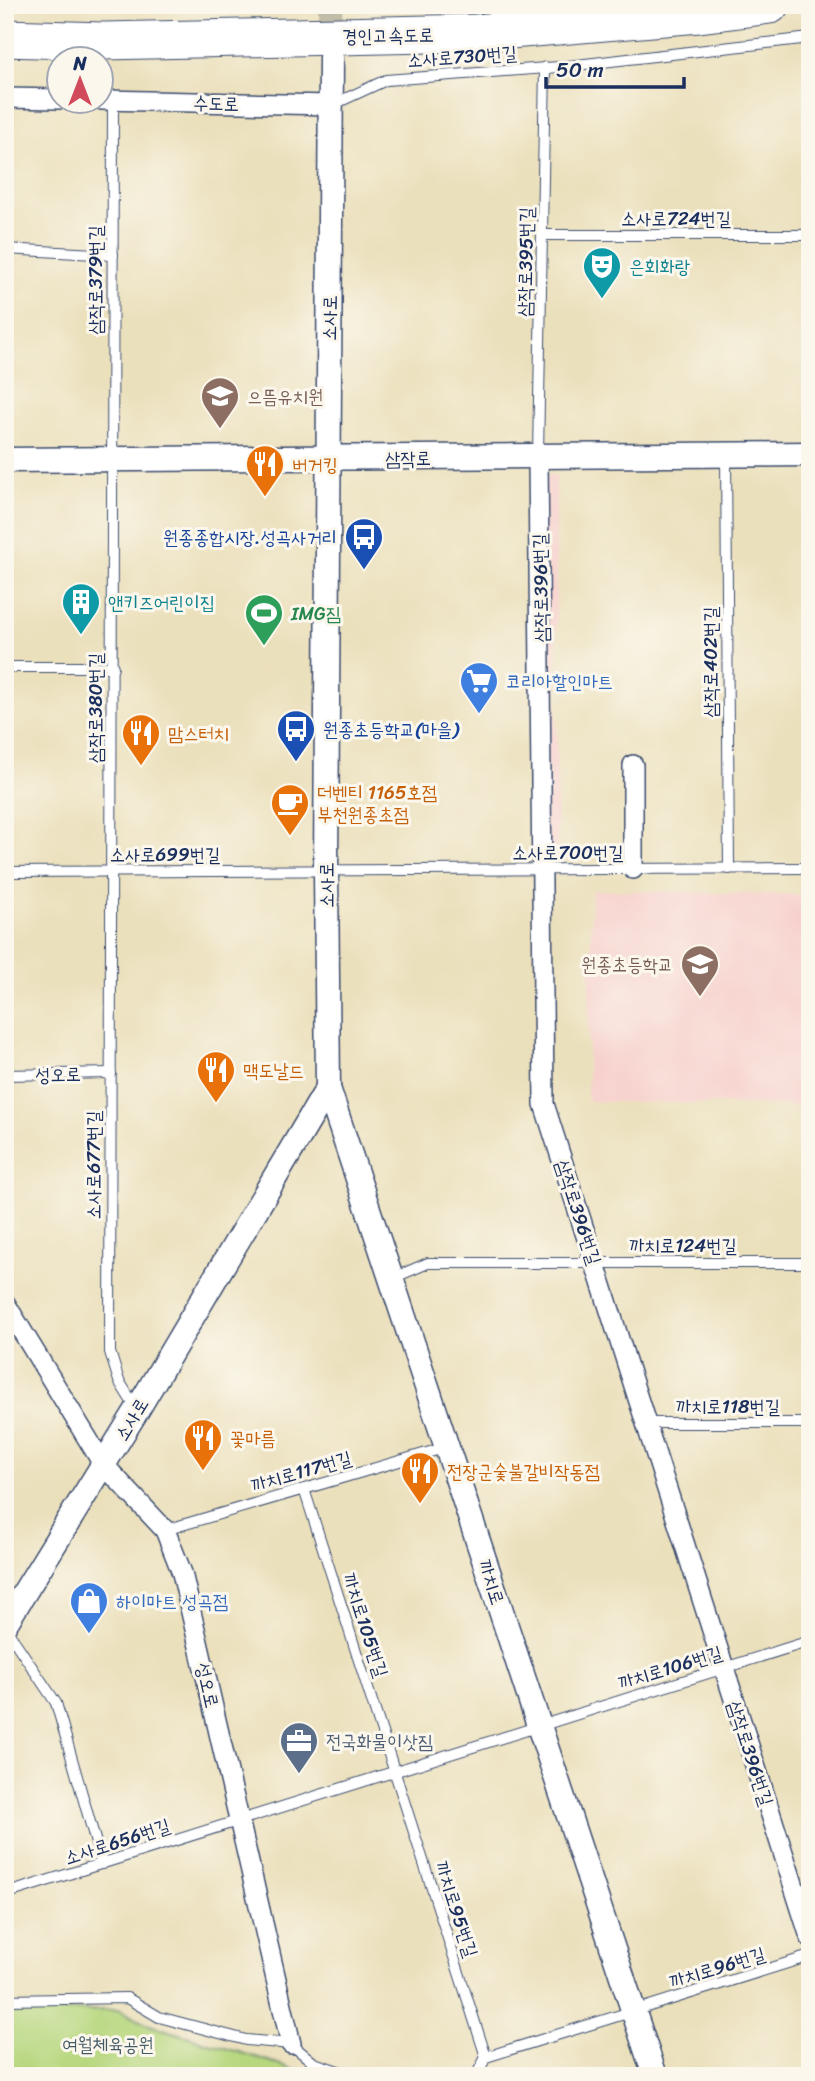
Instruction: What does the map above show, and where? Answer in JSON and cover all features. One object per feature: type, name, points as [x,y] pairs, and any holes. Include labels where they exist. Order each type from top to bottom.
[{"type":"highway","name":"경인고속도로","points":[[5,38],[104,41],[476,33],[699,15],[769,5]]},
{"type":"street","name":"소사로","points":[[5,1625],[137,1410],[327,1088],[331,58]]},
{"type":"street","points":[[5,98],[46,99]]},
{"type":"street","name":"수도로","points":[[116,100],[331,105]]},
{"type":"street","name":"삼작로","points":[[5,460],[810,454]]},
{"type":"street","name":"삼작로396번길","points":[[538,457],[544,1104],[810,1937]]},
{"type":"street","points":[[633,765],[633,869]]},
{"type":"street","name":"까치로","points":[[327,1088],[655,2076]]},
{"type":"street","name":"성오로","points":[[5,1303],[103,1464],[165,1530],[182,1573],[291,2044]]},
{"type":"lane","name":"소사로730번길","points":[[331,105],[386,79],[545,68],[810,38]]},
{"type":"lane","name":"삼작로395번길","points":[[538,457],[545,68]]},
{"type":"lane","name":"삼작로379번길","points":[[108,116],[113,256],[113,460]]},
{"type":"lane","name":"소사로724번길","points":[[543,235],[810,235]]},
{"type":"lane","points":[[5,249],[113,256]]},
{"type":"lane","name":"삼작로402번길","points":[[726,455],[729,869]]},
{"type":"lane","name":"삼작로380번길","points":[[112,871],[113,460]]},
{"type":"lane","points":[[5,667],[113,667]]},
{"type":"lane","name":"소사로700번길","points":[[326,870],[810,868]]},
{"type":"lane","name":"소사로699번길","points":[[5,872],[326,870]]},
{"type":"lane","name":"소사로677번길","points":[[112,871],[110,1352],[119,1381],[137,1410]]},
{"type":"lane","name":"성오로","points":[[5,1075],[111,1073]]},
{"type":"lane","name":"까치로124번길","points":[[392,1279],[428,1263],[810,1263]]},
{"type":"lane","name":"까치로118번길","points":[[646,1423],[810,1423]]},
{"type":"lane","name":"까치로117번길","points":[[165,1530],[447,1447]]},
{"type":"lane","name":"까치로105번길","points":[[304,1489],[394,1772]]},
{"type":"lane","name":"소사로","points":[[5,1625],[56,1703],[102,1864]]},
{"type":"lane","name":"까치로106번길","points":[[540,1726],[810,1641]]},
{"type":"lane","points":[[239,1821],[540,1726]]},
{"type":"lane","name":"까치로95번길","points":[[394,1772],[486,2057]]},
{"type":"lane","name":"소사로656번길","points":[[5,1894],[239,1821]]},
{"type":"lane","name":"까치로96번길","points":[[634,2011],[810,1956]]},
{"type":"lane","points":[[5,2000],[127,1998],[159,2017],[246,2039],[291,2044],[314,2063],[353,2076]]},
{"type":"lane","points":[[476,2076],[486,2057],[634,2011]]},
{"type":"shaded area","points":[[534,475],[556,475],[557,859],[535,859]]},
{"type":"shaded area","name":"원종초등학교","points":[[592,890],[810,895],[810,1106],[587,1101]]},
{"type":"green space","name":"여월체육공원","points":[[119,2010],[146,2024],[310,2076],[5,2076],[5,2012]]},
{"type":"tunnel","points":[[330,5],[331,50]]},
{"type":"place","name":"은회화랑","points":[[602,300]]},
{"type":"place","name":"으뜸유치원","points":[[220,430]]},
{"type":"place","name":"버거킹","points":[[265,498]]},
{"type":"place","name":"원종종합시장.성곡사거리","points":[[364,571]]},
{"type":"place","name":"앤키즈어린이집","points":[[81,636]]},
{"type":"place","name":"IMG짐","points":[[264,647]]},
{"type":"place","name":"코리아할인마트","points":[[479,715]]},
{"type":"place","name":"원종초등학교(마을)","points":[[296,763]]},
{"type":"place","name":"맘스터치","points":[[141,767]]},
{"type":"place","name":"더벤티 1165호점 부천원종초점","points":[[290,837]]},
{"type":"place","name":"원종초등학교","points":[[700,998]]},
{"type":"place","name":"맥도날드","points":[[216,1104]]},
{"type":"place","name":"꽃마름","points":[[203,1472]]},
{"type":"place","name":"전장군숯불갈비작동점","points":[[420,1505]]},
{"type":"place","name":"하이마트 성곡점","points":[[89,1635]]},
{"type":"place","name":"전국화물이삿짐","points":[[299,1775]]}]
